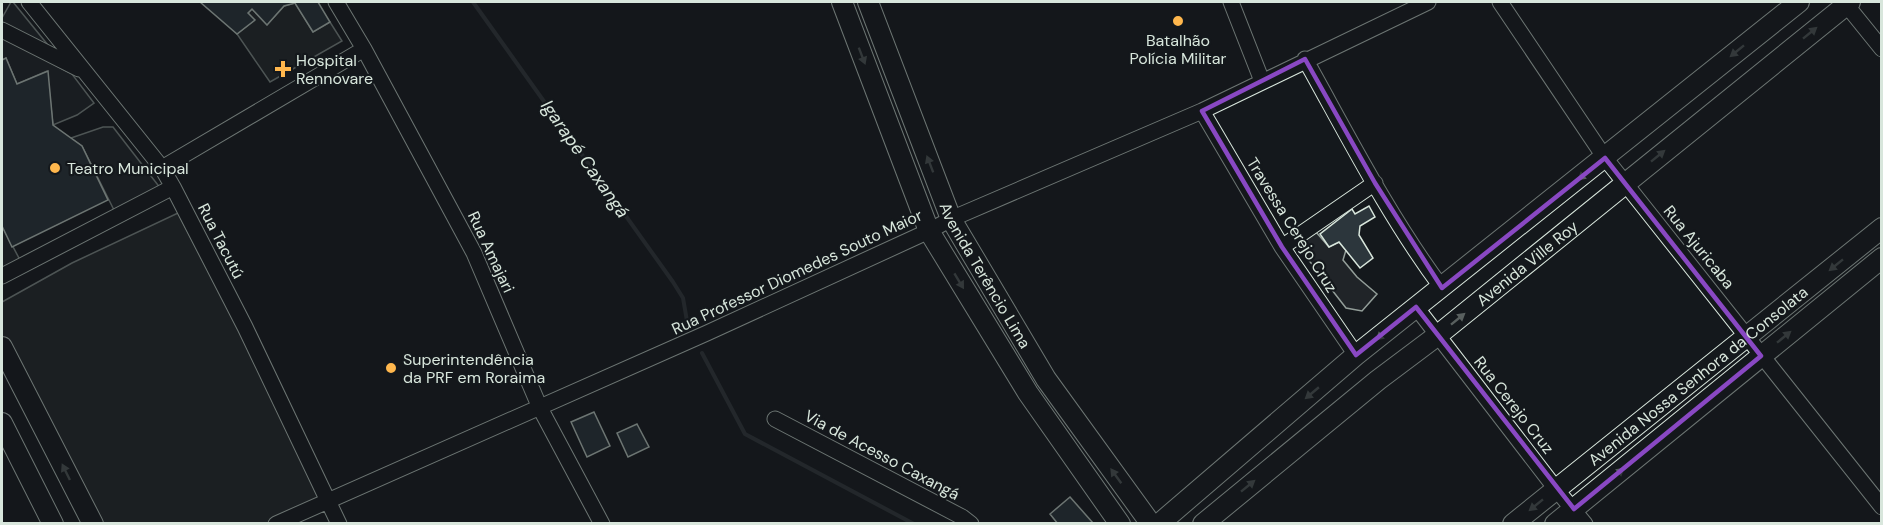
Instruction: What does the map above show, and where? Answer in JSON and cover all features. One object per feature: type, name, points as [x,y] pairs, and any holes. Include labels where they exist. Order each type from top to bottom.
[{"type":"main road","name":"Avenida Terêncio Lima","points":[[842,2],[929,231],[1028,393],[1120,524]]},
{"type":"main road","name":"Avenida Terêncio Lima","points":[[868,2],[951,219],[1046,379],[1150,524]]},
{"type":"main road","name":"Avenida Ville Roy","points":[[1159,524],[1416,307],[1799,2]]},
{"type":"main road","name":"Avenida Ville Roy","points":[[1203,524],[1847,2]]},
{"type":"main road","name":"Avenida Nossa Senhora da Consolata","points":[[1513,524],[1881,228]]},
{"type":"main road","name":"Avenida Nossa Senhora da Consolata","points":[[1555,524],[1580,516],[1761,356],[1881,258]]},
{"type":"main road","points":[[2,347],[93,524]]},
{"type":"main road","points":[[2,423],[54,524]]},
{"type":"street","name":"Rua Tacutú","points":[[29,2],[162,168],[245,327],[339,524]]},
{"type":"street","name":"Rua Amajari","points":[[336,2],[364,49],[474,253],[540,408],[602,524]]},
{"type":"street","points":[[1231,2],[1262,81]]},
{"type":"street","name":"Rua Professor Diomedes Souto Maior","points":[[276,524],[682,345],[951,219],[1202,111],[1305,59],[1428,2]]},
{"type":"street","name":"Rua Ajuricaba","points":[[1500,2],[1605,158],[1881,507]]},
{"type":"street","points":[[1847,2],[1881,49]]},
{"type":"street","points":[[2,30],[86,72]]},
{"type":"street","points":[[162,168],[364,49]]},
{"type":"street","points":[[1305,59],[1375,183],[1442,288]]},
{"type":"street","name":"Travessa Cerejo Cruz","points":[[1202,111],[1282,247],[1356,356]]},
{"type":"street","points":[[1282,247],[1375,183]]},
{"type":"street","points":[[2,276],[173,187]]},
{"type":"street","name":"Rua Cerejo Cruz","points":[[1416,307],[1556,489],[1580,516]]},
{"type":"street","name":"Via de Acesso Caxangá","points":[[775,419],[962,517],[971,524]]},
{"type":"highlighted area","points":[[1305,59],[1375,183],[1442,288],[1605,158],[1761,356],[1574,509],[1416,307],[1356,355],[1282,247],[1202,111]]},
{"type":"shaded area","points":[[11,2],[52,50],[2,23],[2,18]]},
{"type":"shaded area","points":[[295,3],[313,32],[330,22],[342,41],[270,82],[237,34],[254,20],[248,13],[252,9],[267,25],[284,6]]},
{"type":"shaded area","points":[[2,37],[72,74],[94,103],[77,115],[53,125],[47,71],[17,84],[6,58],[2,60]]},
{"type":"shaded area","points":[[103,127],[113,127],[161,189],[115,212],[82,146],[71,138]]},
{"type":"shaded area","points":[[178,213],[326,499],[268,523],[94,523],[38,414],[2,337],[2,302],[72,263]]},
{"type":"shaded area","points":[[2,226],[20,260],[2,270]]},
{"type":"shaded area","points":[[1316,232],[1329,247],[1339,242],[1346,250],[1343,260],[1357,277],[1377,294],[1362,311],[1346,308],[1297,245]]},
{"type":"building","points":[[200,2],[318,2],[330,22],[313,32],[295,3],[284,6],[267,25],[252,9],[248,13],[255,20],[237,34]]},
{"type":"building","points":[[6,58],[17,84],[48,71],[53,125],[82,146],[108,200],[12,247],[2,226],[2,60]]},
{"type":"building","points":[[1369,206],[1375,217],[1360,226],[1359,235],[1373,258],[1360,268],[1339,242],[1329,247],[1320,234],[1352,209],[1355,214]]},
{"type":"building","points":[[594,412],[610,446],[587,457],[571,422]]},
{"type":"building","points":[[637,424],[649,447],[628,457],[617,433]]},
{"type":"building","points":[[1070,497],[1092,524],[1058,524],[1050,514]]},
{"type":"waterway","name":"Igarapé Caxangá","points":[[473,2],[673,282],[683,298],[687,321]]},
{"type":"waterway","name":"Igarapé Caxangá","points":[[702,353],[745,434],[914,524]]},
{"type":"place","name":"Batalhão Polícia Militar","points":[[1178,21]]},
{"type":"place","name":"Hospital Rennovare","points":[[283,69]]},
{"type":"place","name":"Teatro Municipal","points":[[55,168]]},
{"type":"place","name":"Superintendência da PRF em Roraima","points":[[391,368]]}]
